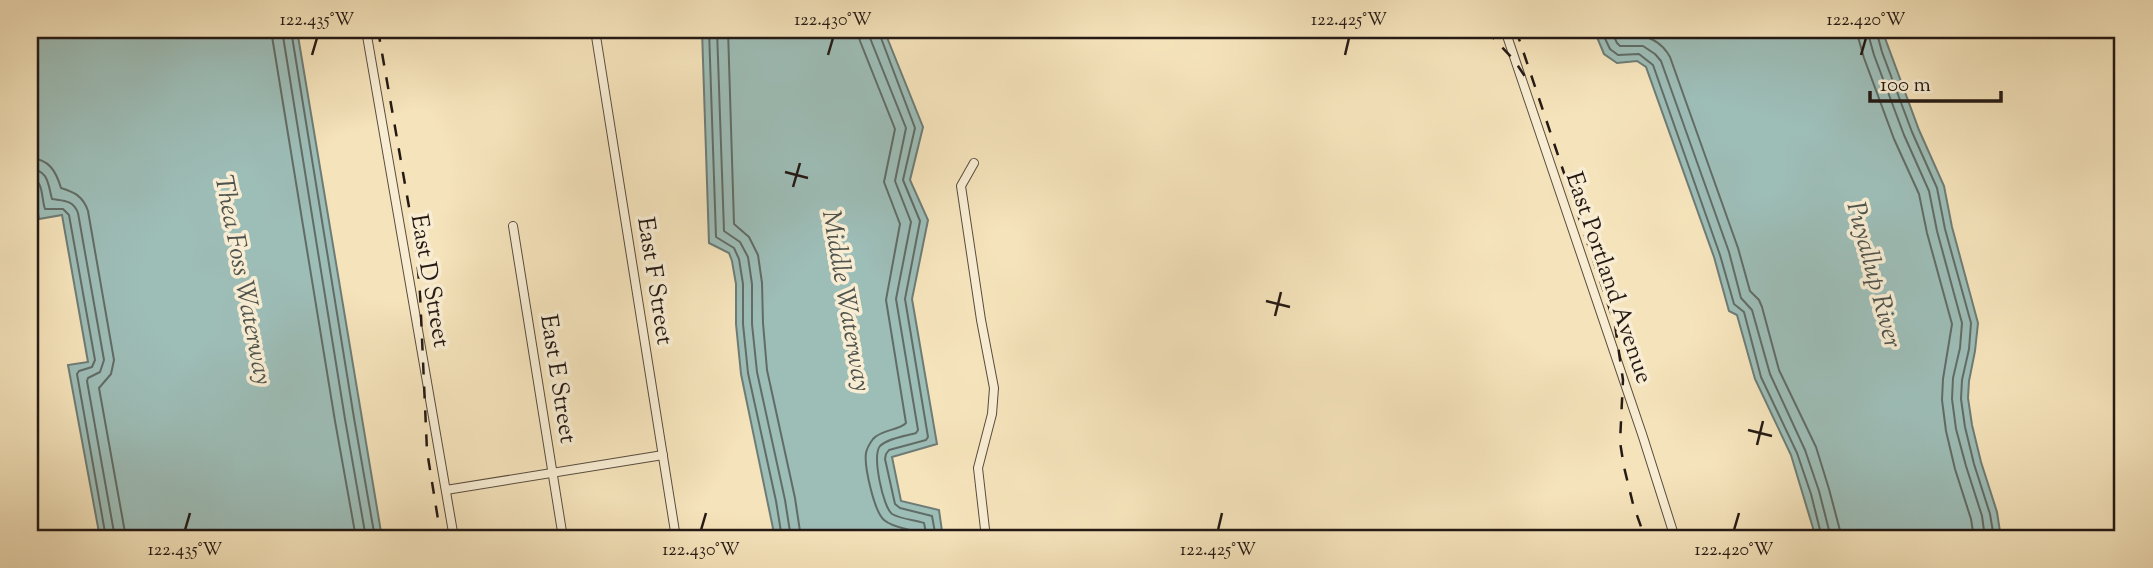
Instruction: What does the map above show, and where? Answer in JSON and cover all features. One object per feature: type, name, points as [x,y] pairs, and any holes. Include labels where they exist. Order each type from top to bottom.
[{"type":"street","name":"East D Street","points":[[366,30],[454,538]]},
{"type":"street","name":"East F Street","points":[[595,30],[676,538]]},
{"type":"street","name":"East Portland Avenue","points":[[1504,30],[1675,538]]},
{"type":"street","points":[[974,163],[961,186],[994,388],[992,414],[978,468],[986,538]]},
{"type":"street","name":"East E Street","points":[[513,226],[563,538]]},
{"type":"street","points":[[446,490],[663,455]]},
{"type":"street","points":[[30,525],[32,538]]},
{"type":"water","name":"Thea Foss Waterway","points":[[30,30],[297,30],[382,538],[100,538],[68,365],[88,362],[62,215],[39,219],[30,167],[30,51],[33,50]]},
{"type":"water","name":"Middle Waterway","points":[[702,30],[884,30],[923,127],[910,180],[928,220],[912,299],[937,444],[892,457],[901,501],[939,510],[943,538],[775,538],[741,374],[736,324],[736,284],[732,261],[729,253],[709,243]]},
{"type":"water","name":"Puyallup River","points":[[1594,30],[1882,30],[1919,130],[1944,186],[1952,227],[1978,323],[1968,398],[1972,425],[1997,512],[2001,538],[1816,538],[1791,455],[1755,379],[1737,315],[1729,311],[1714,257],[1646,67],[1637,61],[1617,63],[1604,54]]},
{"type":"railway","points":[[378,30],[416,247],[427,451],[441,538]]},
{"type":"railway","points":[[1486,30],[1514,60],[1526,78]]},
{"type":"railway","points":[[1516,30],[1615,325],[1623,380],[1620,442],[1633,504],[1645,538]]}]
